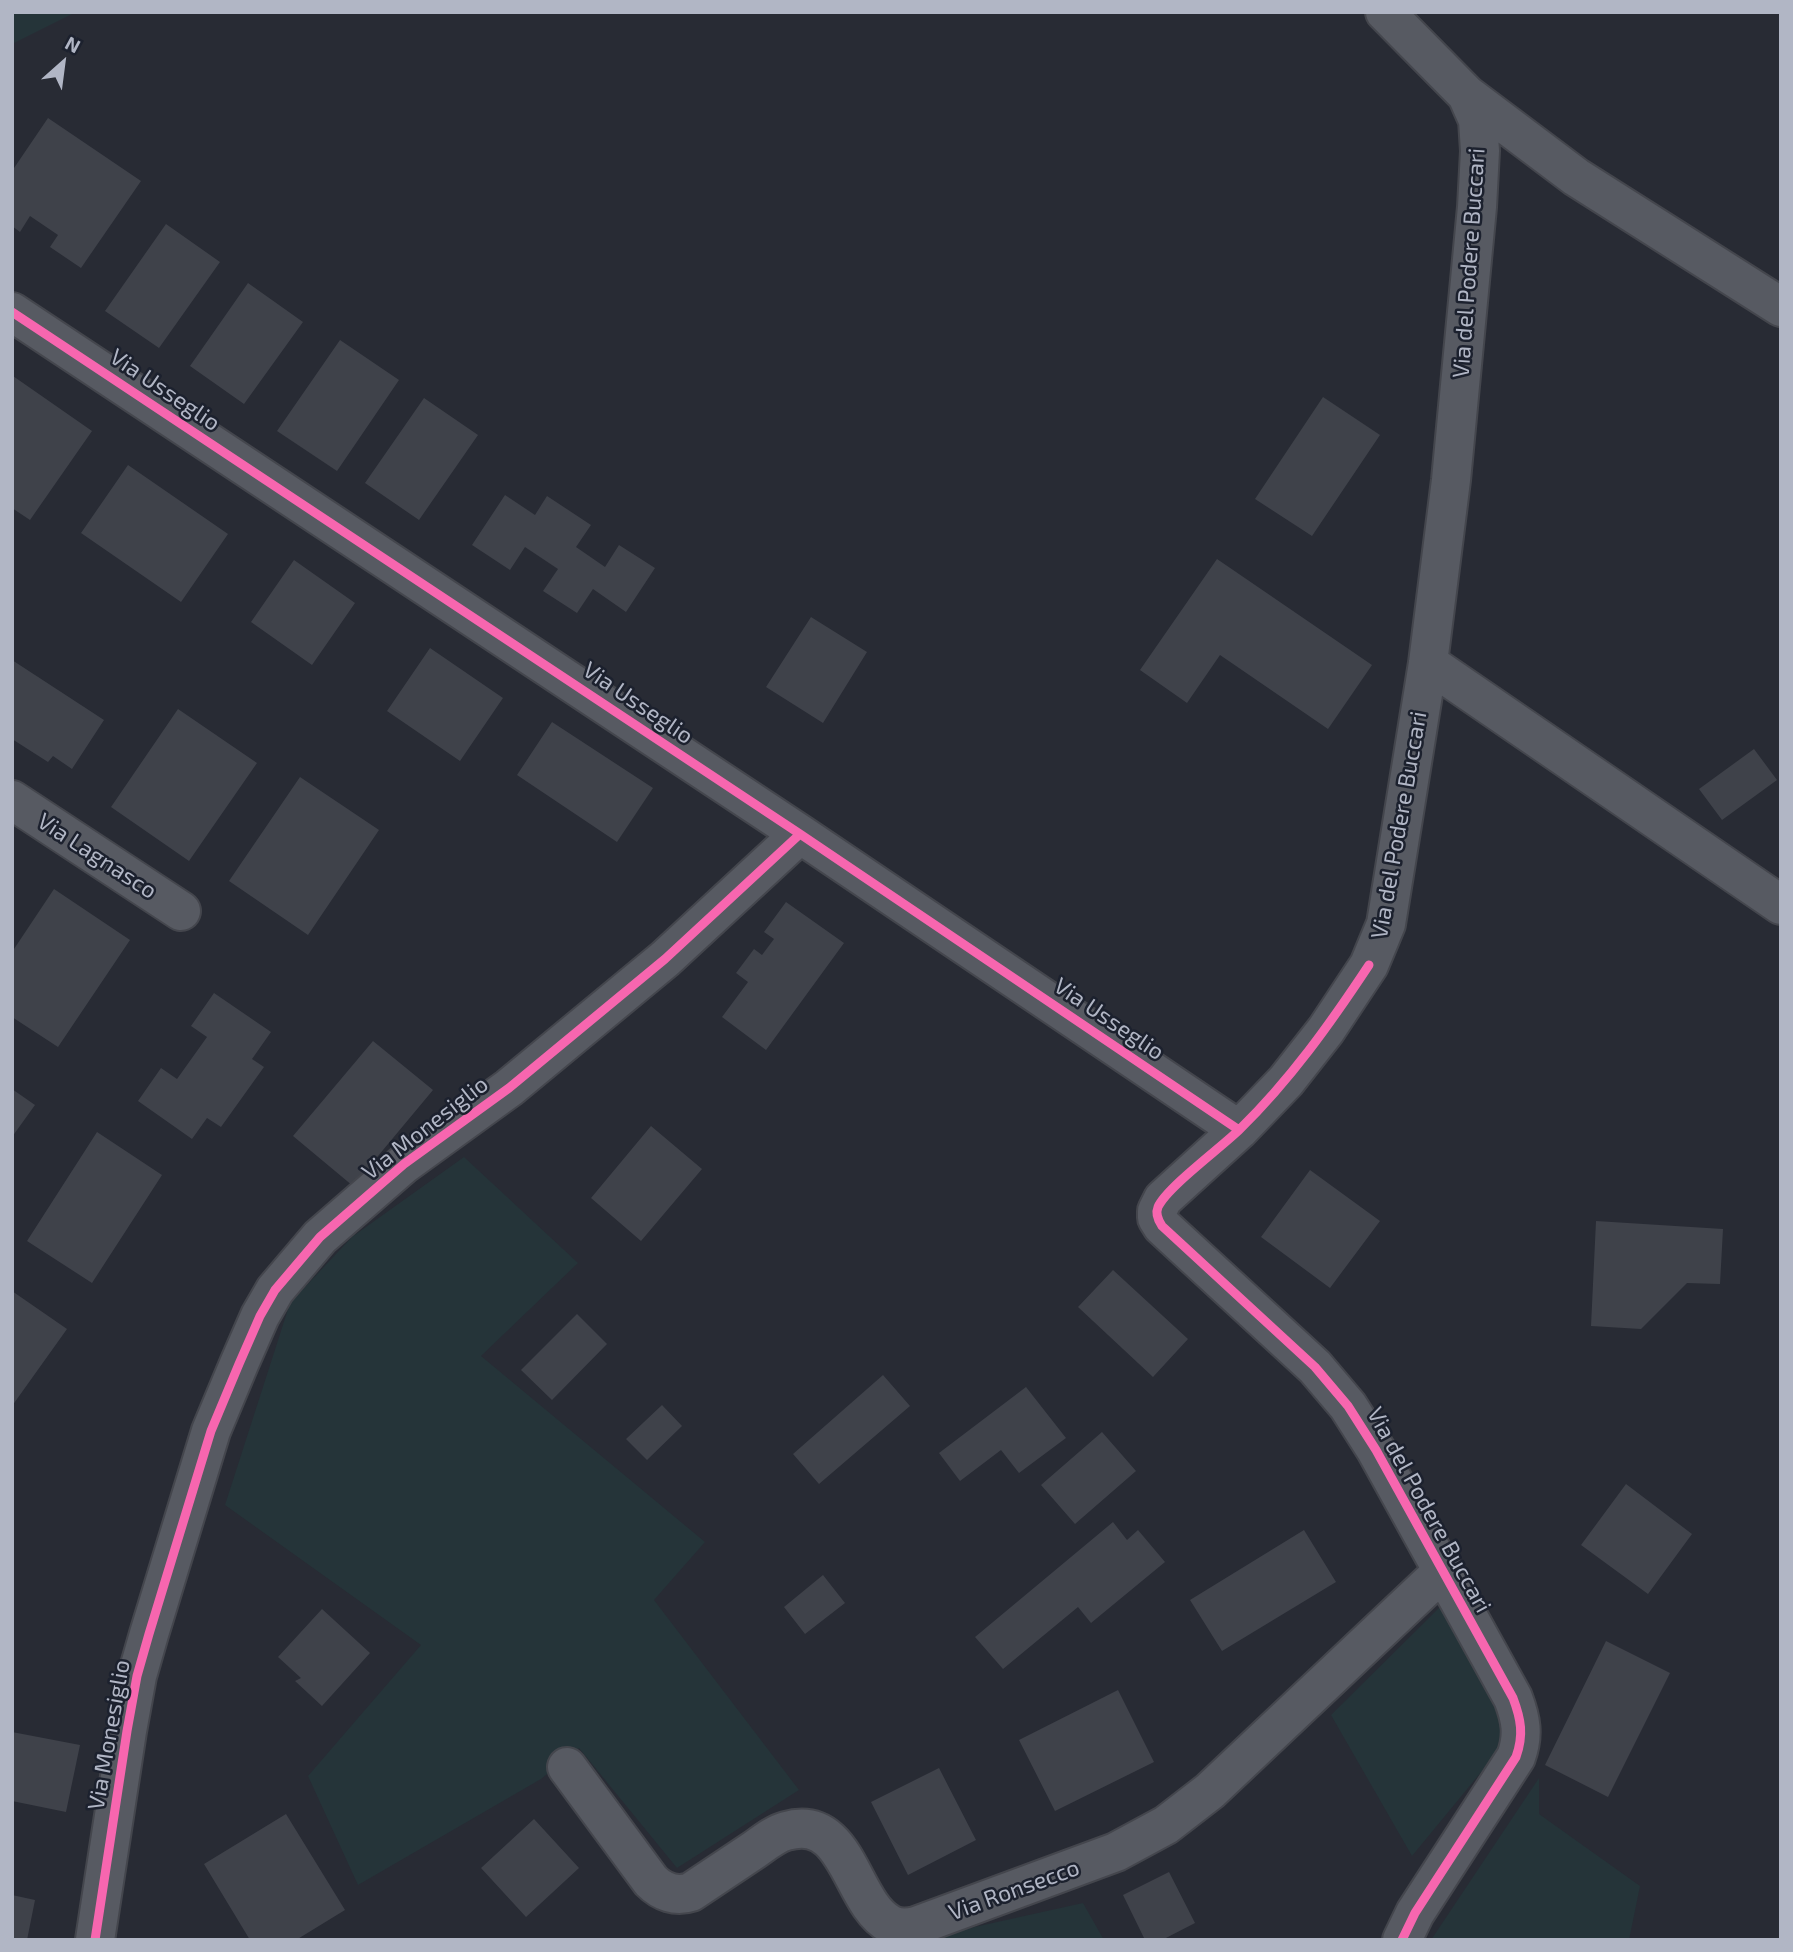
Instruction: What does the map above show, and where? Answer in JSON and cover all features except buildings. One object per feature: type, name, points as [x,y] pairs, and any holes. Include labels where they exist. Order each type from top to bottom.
[{"type":"street","name":"Via del Podere Buccari","points":[[1385,12],[1467,95],[1478,120],[1480,151],[1451,480],[1428,663],[1386,924],[1369,965],[1306,1056],[1240,1130],[1163,1199],[1157,1211],[1157,1218],[1162,1226],[1332,1385],[1376,1450],[1513,1698],[1522,1727],[1521,1743],[1516,1756],[1415,1913],[1402,1940]]},
{"type":"street","points":[[1467,95],[1576,177],[1781,307]]},
{"type":"street","name":"Via Usseglio","points":[[12,312],[800,834],[1240,1130]]},
{"type":"street","points":[[1428,663],[1781,905]]},
{"type":"street","name":"Via Lagnasco","points":[[12,800],[181,911]]},
{"type":"street","name":"Via Monesiglio","points":[[95,1940],[137,1676],[211,1431],[260,1316],[275,1290],[320,1237],[404,1164],[509,1087],[664,959],[800,834]]},
{"type":"street","name":"Via Ronsecco","points":[[568,1767],[651,1881],[664,1891],[675,1894],[691,1892],[781,1832],[802,1829],[818,1832],[837,1848],[884,1920],[900,1928],[916,1926],[1116,1852],[1166,1825],[1210,1791],[1442,1572]]},
{"type":"shaded area","points":[[12,12],[76,12],[12,44]]},
{"type":"shaded area","points":[[464,1157],[578,1263],[481,1356],[705,1542],[654,1600],[799,1790],[677,1868],[579,1748],[541,1779],[358,1885],[308,1776],[421,1645],[225,1505],[290,1303],[352,1237]]},
{"type":"shaded area","points":[[1444,1603],[1503,1725],[1496,1754],[1412,1856],[1331,1715]]},
{"type":"shaded area","points":[[1539,1778],[1539,1814],[1640,1886],[1629,1940],[1431,1940]]},
{"type":"shaded area","points":[[1083,1903],[1104,1940],[916,1940]]},
{"type":"cycle path","points":[[12,312],[800,834],[1239,1130]]},
{"type":"cycle path","points":[[95,1940],[137,1676],[211,1431],[260,1316],[275,1290],[320,1237],[404,1164],[509,1088],[665,959],[800,834]]},
{"type":"cycle path","points":[[1369,965],[1324,1030],[1276,1091],[1240,1129],[1172,1189],[1157,1212],[1162,1226],[1315,1367],[1348,1406],[1376,1450],[1516,1706],[1521,1734],[1516,1757],[1415,1913],[1402,1940]]}]
